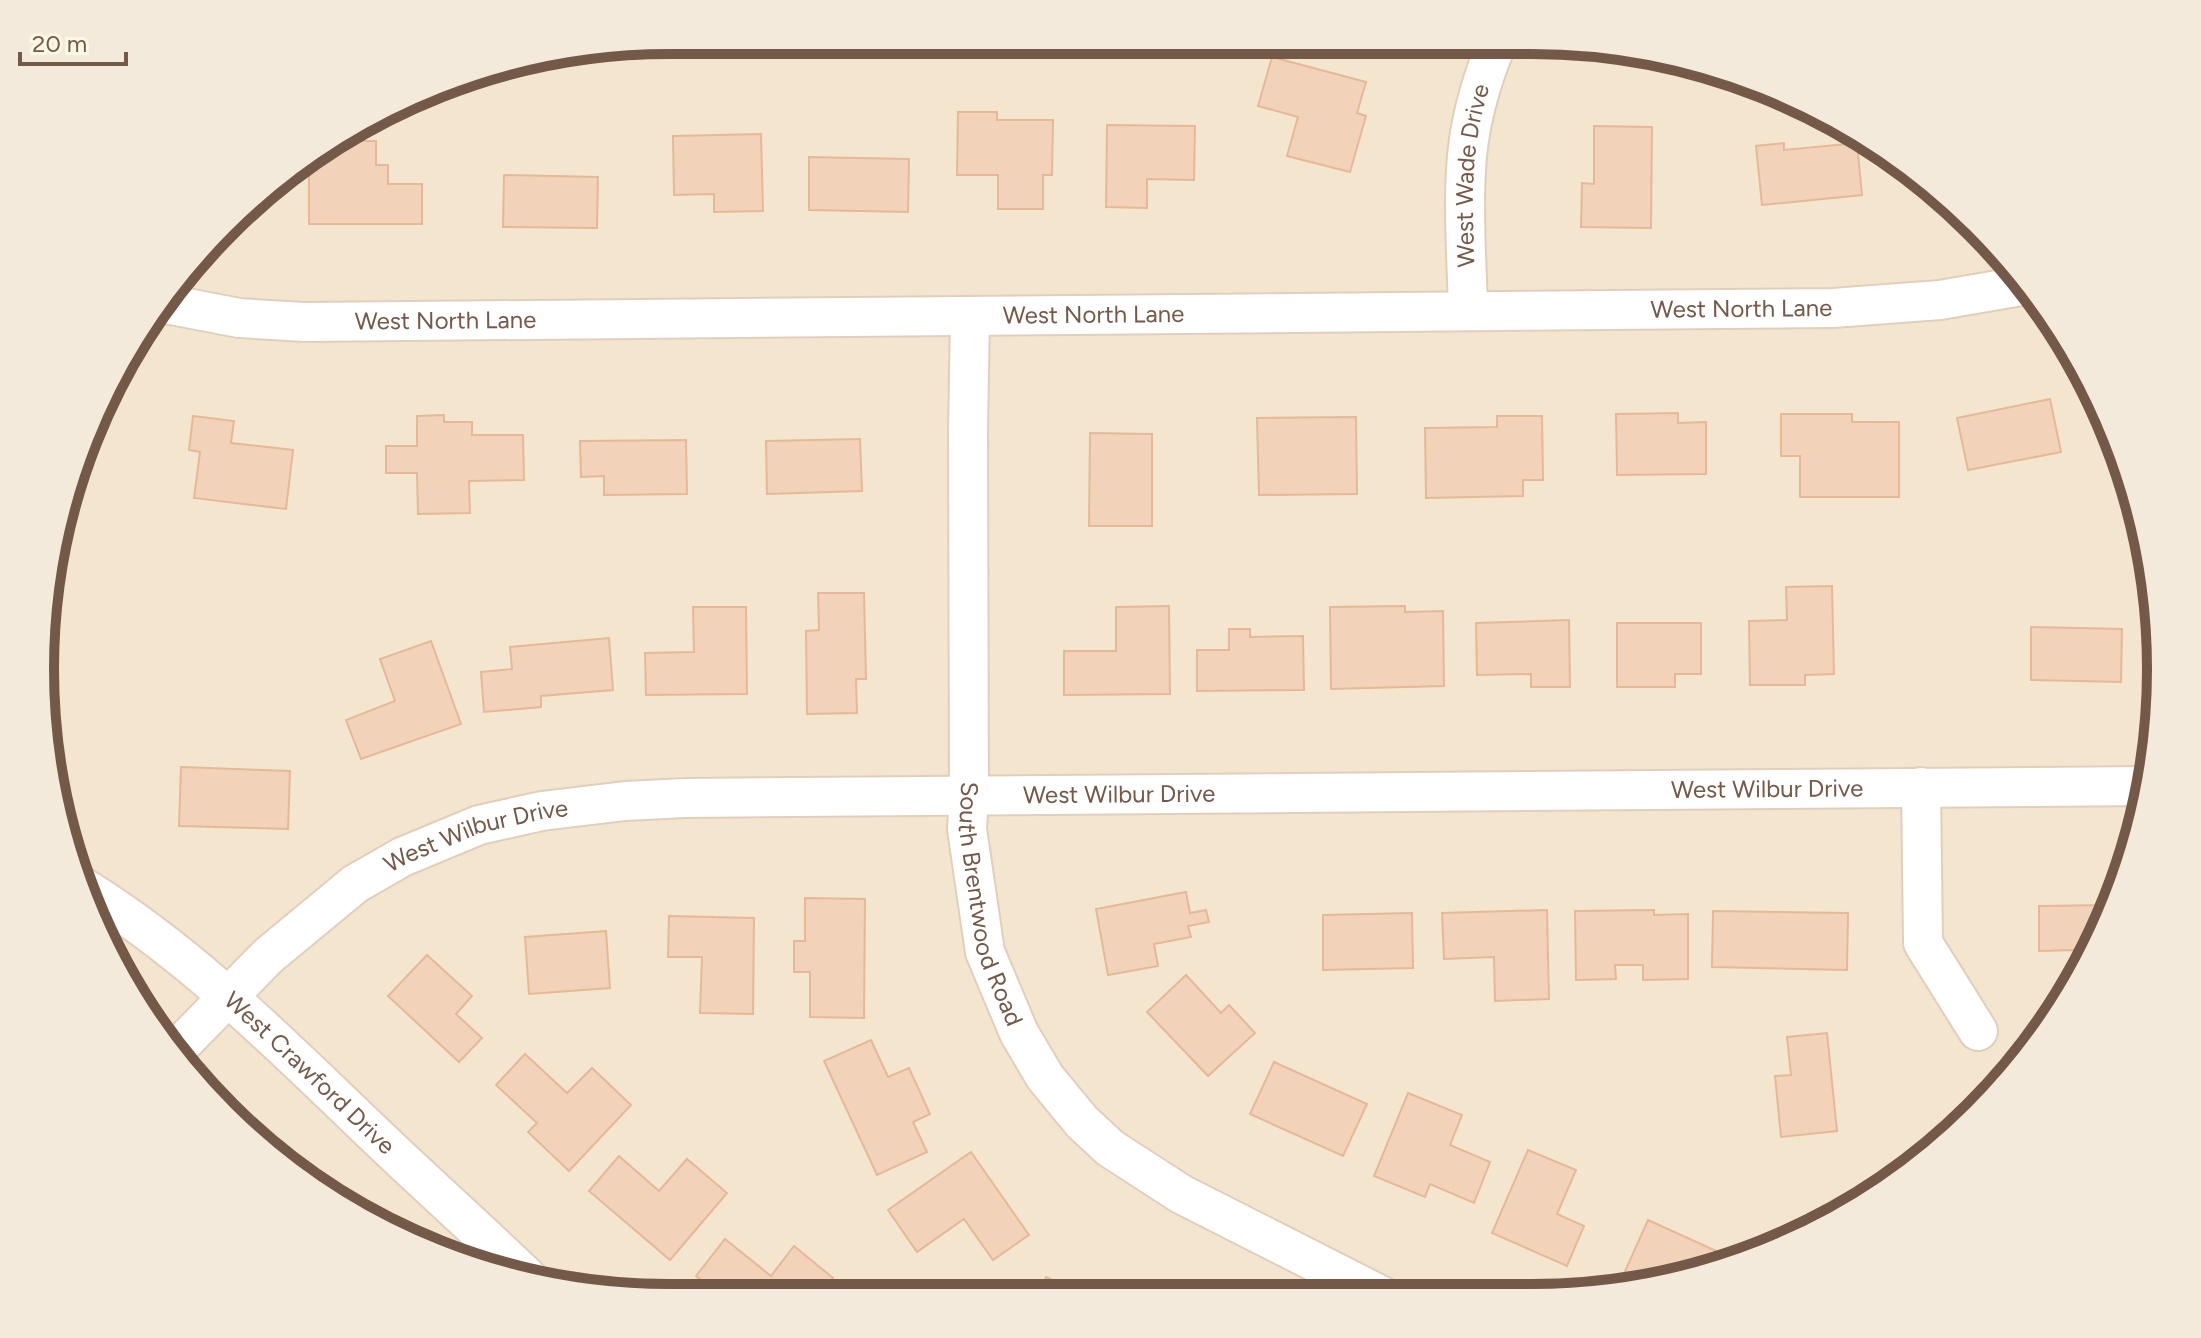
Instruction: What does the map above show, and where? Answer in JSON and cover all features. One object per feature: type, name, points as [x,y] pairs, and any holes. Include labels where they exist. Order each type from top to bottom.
[{"type":"street","name":"West Wade Drive","points":[[1468,311],[1466,168],[1475,108],[1492,54]]},
{"type":"street","name":"West North Lane","points":[[174,305],[239,318],[304,322],[970,317],[1833,308],[1940,300],[2014,287]]},
{"type":"street","name":"South Brentwood Road","points":[[970,317],[967,829],[985,952],[1019,1033],[1045,1077],[1082,1122],[1110,1148],[1181,1194],[1358,1284]]},
{"type":"street","name":"West Wilbur Drive","points":[[182,1044],[268,956],[355,884],[402,857],[479,825],[542,811],[625,801],[685,798],[2136,786]]},
{"type":"street","points":[[1921,787],[1923,943],[1978,1031]]},
{"type":"street","name":"West Crawford Drive","points":[[98,896],[154,934],[276,1038],[513,1264]]},
{"type":"shaded area","points":[[629,55],[1572,55],[1652,66],[1730,87],[1804,117],[1874,158],[1906,181],[1967,234],[2020,295],[2043,327],[2084,397],[2100,434],[2126,510],[2135,549],[2146,629],[2147,669],[2142,749],[2135,789],[2126,828],[2100,904],[2084,941],[2043,1011],[2020,1043],[1967,1104],[1906,1157],[1840,1202],[1767,1237],[1691,1263],[1612,1279],[1572,1283],[629,1283],[549,1272],[471,1251],[397,1221],[327,1180],[295,1157],[234,1104],[181,1043],[136,976],[117,941],[87,867],[66,789],[55,709],[55,629],[59,589],[75,510],[117,397],[158,327],[181,295],[234,234],[295,181],[361,136],[397,117],[471,87],[549,66]]},
{"type":"building","points":[[1272,57],[1366,82],[1357,113],[1366,116],[1350,172],[1287,156],[1298,117],[1258,106]]},
{"type":"building","points":[[958,112],[997,112],[997,120],[1053,120],[1052,175],[1043,175],[1043,209],[998,209],[998,175],[957,175]]},
{"type":"building","points":[[1107,125],[1195,126],[1194,180],[1147,179],[1147,208],[1106,207]]},
{"type":"building","points":[[1594,126],[1652,127],[1651,228],[1581,227],[1582,183],[1594,184]]},
{"type":"building","points":[[761,134],[763,211],[714,212],[714,194],[674,195],[673,136]]},
{"type":"building","points":[[353,141],[376,141],[376,165],[388,165],[388,184],[422,184],[422,224],[309,224],[309,171],[321,162],[327,162],[327,158]]},
{"type":"building","points":[[1784,143],[1784,150],[1852,144],[1857,147],[1862,195],[1762,205],[1756,146]]},
{"type":"building","points":[[809,157],[909,159],[908,212],[809,210]]},
{"type":"building","points":[[504,175],[598,177],[597,228],[503,227]]},
{"type":"building","points":[[2050,399],[2061,452],[1968,470],[1957,418]]},
{"type":"building","points":[[1678,413],[1678,423],[1706,422],[1706,474],[1617,475],[1616,414]]},
{"type":"building","points":[[1781,414],[1852,414],[1852,422],[1899,422],[1899,497],[1800,497],[1800,456],[1781,456]]},
{"type":"building","points":[[444,415],[444,422],[472,422],[472,435],[523,435],[524,480],[469,481],[470,513],[418,514],[417,473],[386,473],[386,446],[417,446],[417,416]]},
{"type":"building","points":[[193,416],[234,421],[231,443],[293,450],[286,509],[194,498],[200,452],[189,450]]},
{"type":"building","points":[[1497,416],[1542,416],[1543,480],[1523,480],[1523,496],[1426,498],[1425,428],[1497,427]]},
{"type":"building","points":[[1356,417],[1357,494],[1259,495],[1257,418]]},
{"type":"building","points":[[1090,433],[1152,434],[1152,526],[1089,526]]},
{"type":"building","points":[[860,439],[862,491],[767,494],[766,441]]},
{"type":"building","points":[[686,440],[687,494],[604,495],[604,476],[581,477],[580,441]]},
{"type":"building","points":[[1832,586],[1834,674],[1805,675],[1805,685],[1750,685],[1749,621],[1787,620],[1786,587]]},
{"type":"building","points":[[818,593],[864,593],[866,679],[856,679],[857,713],[807,714],[806,631],[819,630]]},
{"type":"building","points":[[1169,606],[1170,694],[1064,695],[1064,651],[1116,651],[1116,607]]},
{"type":"building","points":[[1405,606],[1405,612],[1443,611],[1444,686],[1331,689],[1330,607]]},
{"type":"building","points":[[693,607],[746,607],[747,694],[646,695],[645,653],[694,652]]},
{"type":"building","points":[[1569,620],[1570,687],[1531,687],[1531,674],[1477,675],[1476,623]]},
{"type":"building","points":[[1617,623],[1701,623],[1701,674],[1675,674],[1675,687],[1617,687]]},
{"type":"building","points":[[2031,627],[2122,629],[2121,682],[2031,680]]},
{"type":"building","points":[[1229,629],[1250,629],[1250,637],[1303,636],[1304,690],[1197,691],[1197,650],[1229,650]]},
{"type":"building","points":[[609,638],[613,690],[541,696],[541,707],[484,712],[481,672],[512,669],[510,647]]},
{"type":"building","points":[[431,641],[461,724],[361,759],[346,720],[395,701],[380,659]]},
{"type":"building","points":[[181,767],[290,771],[288,829],[179,826]]},
{"type":"building","points":[[1186,892],[1190,913],[1206,910],[1209,922],[1188,926],[1191,937],[1154,944],[1158,966],[1108,975],[1096,909]]},
{"type":"building","points":[[805,898],[865,899],[864,1018],[810,1017],[810,972],[794,972],[794,941],[805,941]]},
{"type":"building","points":[[2099,905],[2075,958],[2075,950],[2039,951],[2039,906]]},
{"type":"building","points":[[1547,910],[1549,999],[1495,1001],[1494,957],[1444,959],[1442,913]]},
{"type":"building","points":[[1654,910],[1654,915],[1688,914],[1688,979],[1643,980],[1643,965],[1615,965],[1616,979],[1576,980],[1575,911]]},
{"type":"building","points":[[1713,911],[1848,913],[1847,970],[1712,967]]},
{"type":"building","points":[[1412,913],[1413,968],[1323,970],[1323,915]]},
{"type":"building","points":[[669,916],[754,918],[753,1014],[700,1013],[702,957],[668,957]]},
{"type":"building","points":[[606,931],[610,988],[529,994],[525,937]]},
{"type":"building","points":[[427,955],[472,996],[456,1014],[482,1038],[459,1062],[388,996]]},
{"type":"building","points":[[1186,975],[1221,1013],[1229,1005],[1255,1033],[1208,1076],[1147,1012]]},
{"type":"building","points":[[1827,1033],[1837,1131],[1781,1137],[1775,1076],[1791,1075],[1787,1037]]},
{"type":"building","points":[[871,1040],[888,1077],[909,1068],[930,1114],[913,1122],[927,1152],[877,1175],[824,1061]]},
{"type":"building","points":[[525,1054],[567,1093],[592,1068],[631,1105],[569,1171],[528,1132],[537,1123],[496,1085]]},
{"type":"building","points":[[1274,1062],[1367,1104],[1343,1156],[1250,1114]]},
{"type":"building","points":[[1408,1093],[1462,1115],[1450,1145],[1490,1162],[1474,1203],[1430,1184],[1425,1197],[1374,1176]]},
{"type":"building","points":[[1528,1150],[1576,1170],[1557,1214],[1584,1226],[1567,1266],[1492,1233]]},
{"type":"building","points":[[971,1152],[1029,1235],[993,1260],[964,1219],[917,1252],[888,1210]]},
{"type":"building","points":[[619,1156],[659,1191],[687,1159],[727,1193],[670,1260],[589,1191]]},
{"type":"building","points":[[1648,1220],[1722,1254],[1691,1263],[1622,1277]]},
{"type":"building","points":[[725,1239],[771,1276],[794,1246],[833,1278],[828,1284],[706,1284],[696,1276]]},
{"type":"building","points":[[1046,1277],[1061,1284],[1043,1284]]}]
